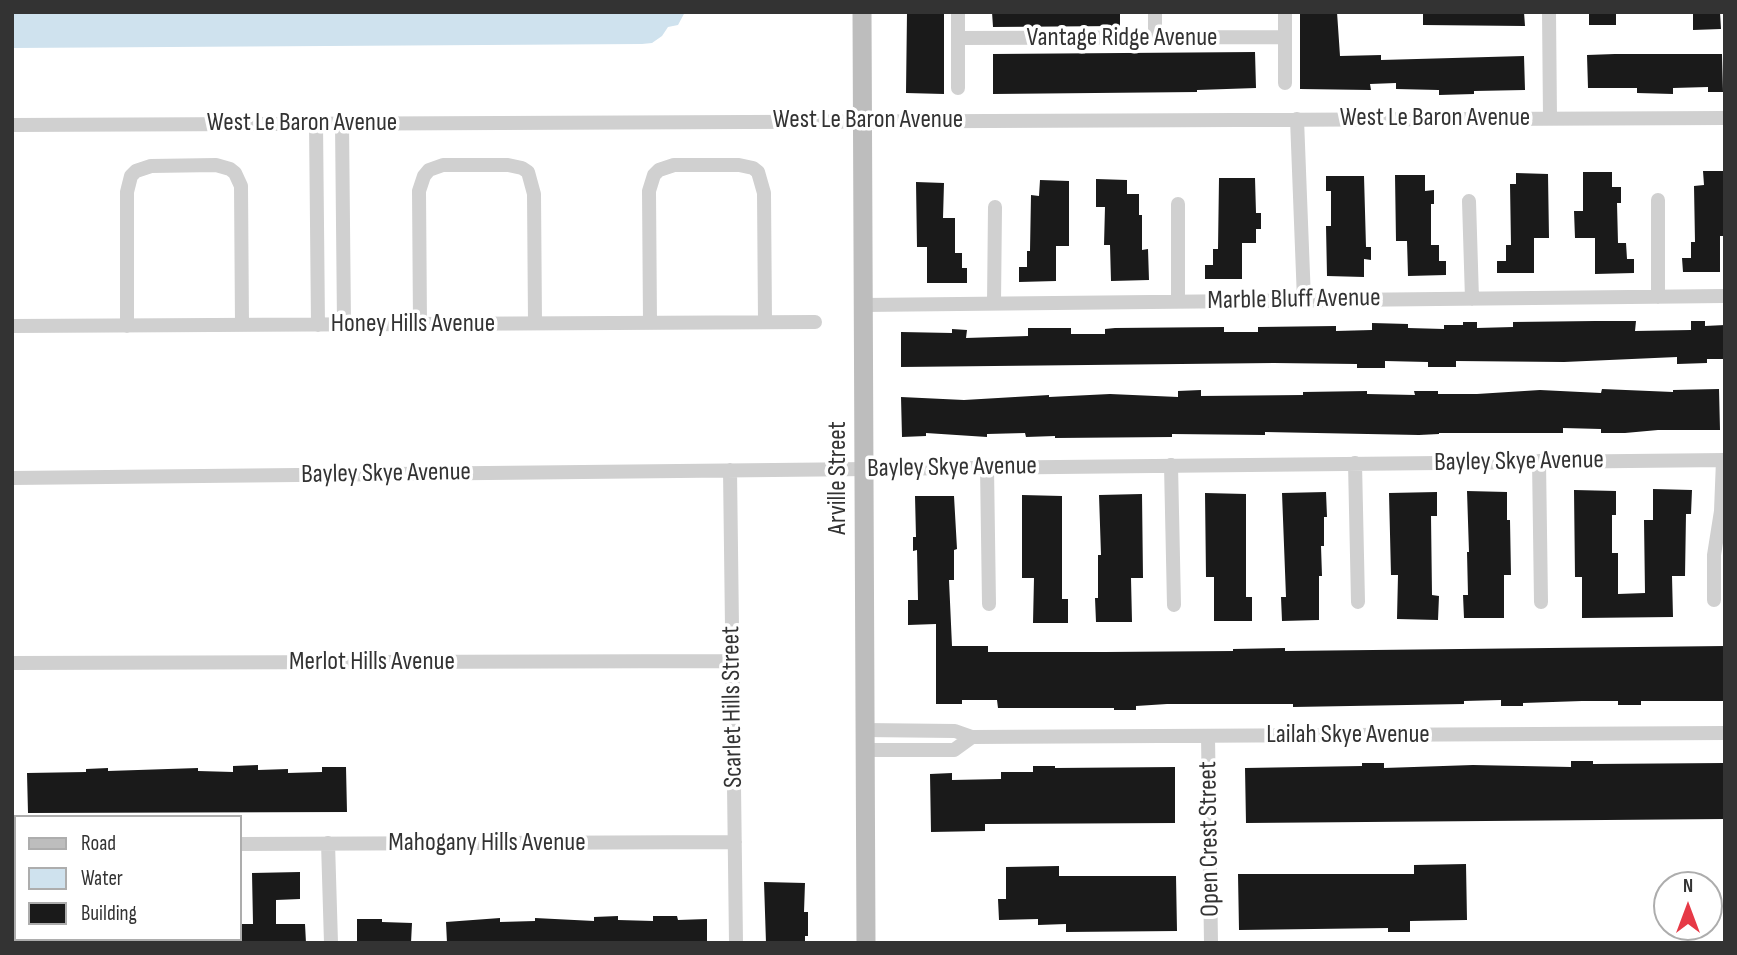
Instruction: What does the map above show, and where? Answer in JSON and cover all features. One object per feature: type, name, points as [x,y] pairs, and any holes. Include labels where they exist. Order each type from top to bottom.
[{"type":"street","name":"Arville Street","points":[[862,12],[866,943]]},
{"type":"street","points":[[958,12],[958,88]]},
{"type":"street","points":[[1155,12],[1156,38]]},
{"type":"street","points":[[1285,12],[1285,83]]},
{"type":"street","points":[[1549,12],[1550,118]]},
{"type":"street","name":"Vantage Ridge Avenue","points":[[958,38],[1285,37]]},
{"type":"street","name":"West Le Baron Avenue","points":[[12,125],[1725,118]]},
{"type":"street","points":[[1297,119],[1304,300]]},
{"type":"street","points":[[316,123],[318,325]]},
{"type":"street","points":[[342,123],[344,324]]},
{"type":"street","points":[[420,324],[419,191],[426,173],[435,167],[443,166],[495,165],[516,166],[528,173],[534,194],[535,323]]},
{"type":"street","points":[[650,323],[649,191],[657,173],[674,165],[747,166],[758,172],[765,193],[765,322]]},
{"type":"street","points":[[127,326],[127,192],[134,173],[143,167],[151,166],[224,167],[235,173],[242,194],[242,325]]},
{"type":"street","points":[[1658,200],[1658,297]]},
{"type":"street","points":[[1469,201],[1472,299]]},
{"type":"street","points":[[1178,204],[1178,302]]},
{"type":"street","points":[[994,303],[995,207]]},
{"type":"street","name":"Marble Bluff Avenue","points":[[863,305],[1725,296]]},
{"type":"street","name":"Honey Hills Avenue","points":[[12,326],[815,322]]},
{"type":"street","points":[[1714,600],[1714,555],[1721,511],[1724,460]]},
{"type":"street","name":"Bayley Skye Avenue","points":[[12,478],[1724,460]]},
{"type":"street","points":[[1539,461],[1541,602]]},
{"type":"street","points":[[1355,463],[1358,602]]},
{"type":"street","points":[[1171,466],[1174,605]]},
{"type":"street","points":[[987,467],[989,604]]},
{"type":"street","name":"Scarlet Hills Street","points":[[730,470],[736,943]]},
{"type":"street","name":"Merlot Hills Avenue","points":[[12,663],[733,661]]},
{"type":"street","name":"Lailah Skye Avenue","points":[[864,730],[955,731],[972,737],[1725,733]]},
{"type":"street","name":"Open Crest Street","points":[[1208,736],[1211,943]]},
{"type":"street","name":"Lailah Skye Avenue","points":[[865,750],[954,750],[972,737]]},
{"type":"street","name":"Mahogany Hills Avenue","points":[[242,844],[735,842]]},
{"type":"street","points":[[328,843],[331,943]]},
{"type":"water","points":[[12,12],[685,12],[678,25],[668,27],[662,36],[652,43],[642,44],[12,48]]},
{"type":"building","points":[[907,12],[944,12],[944,94],[906,93]]},
{"type":"building","points":[[992,12],[1120,12],[1120,26],[993,27]]},
{"type":"building","points":[[1300,12],[1337,12],[1340,56],[1381,55],[1381,60],[1524,56],[1525,90],[1439,95],[1439,90],[1396,89],[1396,83],[1370,84],[1371,90],[1300,89]]},
{"type":"building","points":[[1423,12],[1524,12],[1525,26],[1423,25]]},
{"type":"building","points":[[1589,12],[1616,12],[1616,25],[1589,25]]},
{"type":"building","points":[[1693,12],[1720,12],[1721,29],[1693,30]]},
{"type":"building","points":[[1255,52],[1256,88],[1197,92],[993,94],[993,54]]},
{"type":"building","points":[[1722,54],[1723,92],[1708,92],[1708,87],[1673,88],[1673,94],[1637,93],[1637,88],[1588,88],[1587,55]]},
{"type":"building","points":[[1703,171],[1725,171],[1725,236],[1720,236],[1720,272],[1683,272],[1682,258],[1691,258],[1691,242],[1695,242],[1694,186],[1704,185]]},
{"type":"building","points":[[1583,172],[1612,172],[1612,187],[1621,187],[1621,203],[1617,203],[1618,243],[1626,243],[1627,259],[1634,259],[1634,273],[1595,274],[1595,238],[1575,238],[1574,211],[1583,211]]},
{"type":"building","points":[[1516,173],[1548,174],[1549,238],[1534,238],[1534,273],[1497,273],[1497,261],[1506,261],[1506,245],[1511,245],[1510,184],[1516,184]]},
{"type":"building","points":[[1395,175],[1425,175],[1425,191],[1434,190],[1434,204],[1431,204],[1431,245],[1439,245],[1439,261],[1446,261],[1446,275],[1408,276],[1407,241],[1396,241]]},
{"type":"building","points":[[1326,176],[1364,176],[1366,247],[1371,247],[1371,260],[1364,259],[1364,277],[1327,276],[1326,226],[1331,226],[1331,191],[1326,191]]},
{"type":"building","points":[[1219,178],[1255,178],[1256,213],[1261,213],[1261,229],[1256,229],[1256,243],[1242,243],[1242,279],[1205,279],[1205,265],[1213,265],[1213,249],[1218,249]]},
{"type":"building","points":[[1096,179],[1127,180],[1127,194],[1139,194],[1142,250],[1148,249],[1149,280],[1111,281],[1110,245],[1104,245],[1105,207],[1096,207]]},
{"type":"building","points":[[1040,180],[1069,181],[1069,246],[1056,246],[1056,281],[1019,282],[1019,267],[1027,267],[1027,251],[1030,251],[1031,195],[1039,196]]},
{"type":"building","points":[[916,182],[944,183],[943,218],[955,218],[955,253],[962,253],[962,268],[967,268],[967,283],[927,283],[927,247],[917,247]]},
{"type":"building","points":[[1636,321],[1635,331],[1691,330],[1691,321],[1705,321],[1705,326],[1725,325],[1725,359],[1707,359],[1707,363],[1677,364],[1677,357],[1564,362],[1456,361],[1456,367],[1428,367],[1428,362],[1385,361],[1385,368],[1357,368],[1357,364],[1274,363],[901,367],[901,332],[952,333],[952,329],[967,330],[966,338],[1028,336],[1028,328],[1071,328],[1071,334],[1105,334],[1105,329],[1115,328],[1224,327],[1224,332],[1258,332],[1258,327],[1336,326],[1336,331],[1372,330],[1372,323],[1444,329],[1444,325],[1463,325],[1463,322],[1477,322],[1477,328],[1513,327],[1513,322]]},
{"type":"building","points":[[1602,389],[1673,392],[1719,389],[1720,430],[1601,433],[1601,429],[1563,428],[1563,433],[1419,435],[1265,432],[1265,435],[1172,434],[1172,437],[1055,438],[1026,437],[1025,433],[987,434],[987,437],[926,433],[926,436],[902,437],[901,397],[964,400],[1110,394],[1178,397],[1178,391],[1201,390],[1201,396],[1367,391],[1367,394],[1415,395],[1414,391],[1438,391],[1438,394],[1540,390],[1601,393]]},
{"type":"building","points":[[1653,489],[1692,490],[1691,514],[1686,514],[1685,576],[1672,576],[1673,617],[1582,618],[1582,577],[1575,577],[1574,490],[1616,491],[1616,515],[1612,515],[1612,553],[1618,553],[1618,594],[1645,593],[1644,520],[1653,520]]},
{"type":"building","points":[[1467,491],[1507,492],[1511,575],[1504,575],[1504,618],[1464,618],[1463,595],[1468,595]]},
{"type":"building","points":[[1326,492],[1327,517],[1324,517],[1324,546],[1321,546],[1322,576],[1319,576],[1319,620],[1282,621],[1281,597],[1286,597],[1282,493]]},
{"type":"building","points":[[1437,492],[1437,516],[1431,516],[1432,595],[1439,596],[1438,620],[1397,619],[1398,575],[1391,575],[1389,493]]},
{"type":"building","points":[[1205,493],[1246,494],[1246,597],[1252,597],[1252,621],[1214,621],[1214,577],[1206,577]]},
{"type":"building","points":[[1142,494],[1143,578],[1131,578],[1132,622],[1096,622],[1098,555],[1101,555],[1099,495]]},
{"type":"building","points":[[1022,495],[1062,496],[1062,599],[1068,599],[1068,623],[1033,623],[1034,578],[1022,578]]},
{"type":"building","points":[[915,496],[954,496],[957,549],[954,550],[954,580],[949,580],[952,646],[988,646],[988,652],[1106,652],[1285,648],[1285,651],[1725,646],[1725,701],[1641,701],[1641,705],[1618,705],[1618,701],[1582,701],[1523,703],[1523,706],[1501,706],[1501,700],[1464,701],[1464,704],[1293,707],[1293,704],[1167,704],[1136,706],[1136,710],[998,708],[997,700],[962,700],[962,704],[936,704],[936,624],[908,625],[908,600],[918,600],[917,550],[913,551],[913,537],[916,537]]},
{"type":"building","points":[[1571,761],[1593,761],[1593,764],[1725,763],[1725,819],[1246,823],[1245,768],[1362,766],[1362,763],[1384,763],[1384,768],[1473,765],[1571,767]]},
{"type":"building","points":[[258,765],[258,770],[288,769],[288,773],[322,772],[322,767],[346,767],[347,812],[28,813],[27,773],[86,772],[86,769],[108,768],[108,771],[198,768],[198,771],[233,772],[233,766]]},
{"type":"building","points":[[1033,766],[1175,767],[1175,823],[985,824],[985,831],[931,832],[930,774],[952,773],[952,780],[1001,779],[1001,772],[1033,772]]},
{"type":"building","points":[[1466,864],[1467,920],[1410,921],[1410,932],[1388,932],[1388,928],[1239,930],[1238,874],[1414,874],[1414,865]]},
{"type":"building","points":[[1059,866],[1059,876],[1176,876],[1177,931],[1066,932],[1066,924],[1038,925],[1038,919],[999,920],[998,899],[1006,899],[1006,867]]},
{"type":"building","points":[[300,872],[300,899],[276,900],[276,924],[305,924],[306,943],[240,943],[242,924],[253,924],[252,873]]},
{"type":"building","points":[[764,882],[805,883],[804,912],[808,912],[808,936],[805,936],[805,943],[766,943]]},
{"type":"building","points":[[618,916],[618,920],[653,921],[653,916],[677,916],[678,920],[707,919],[707,943],[447,943],[446,922],[500,918],[500,922],[535,921],[535,918],[594,921],[594,917]]},
{"type":"building","points":[[357,919],[412,923],[411,943],[357,943]]}]
